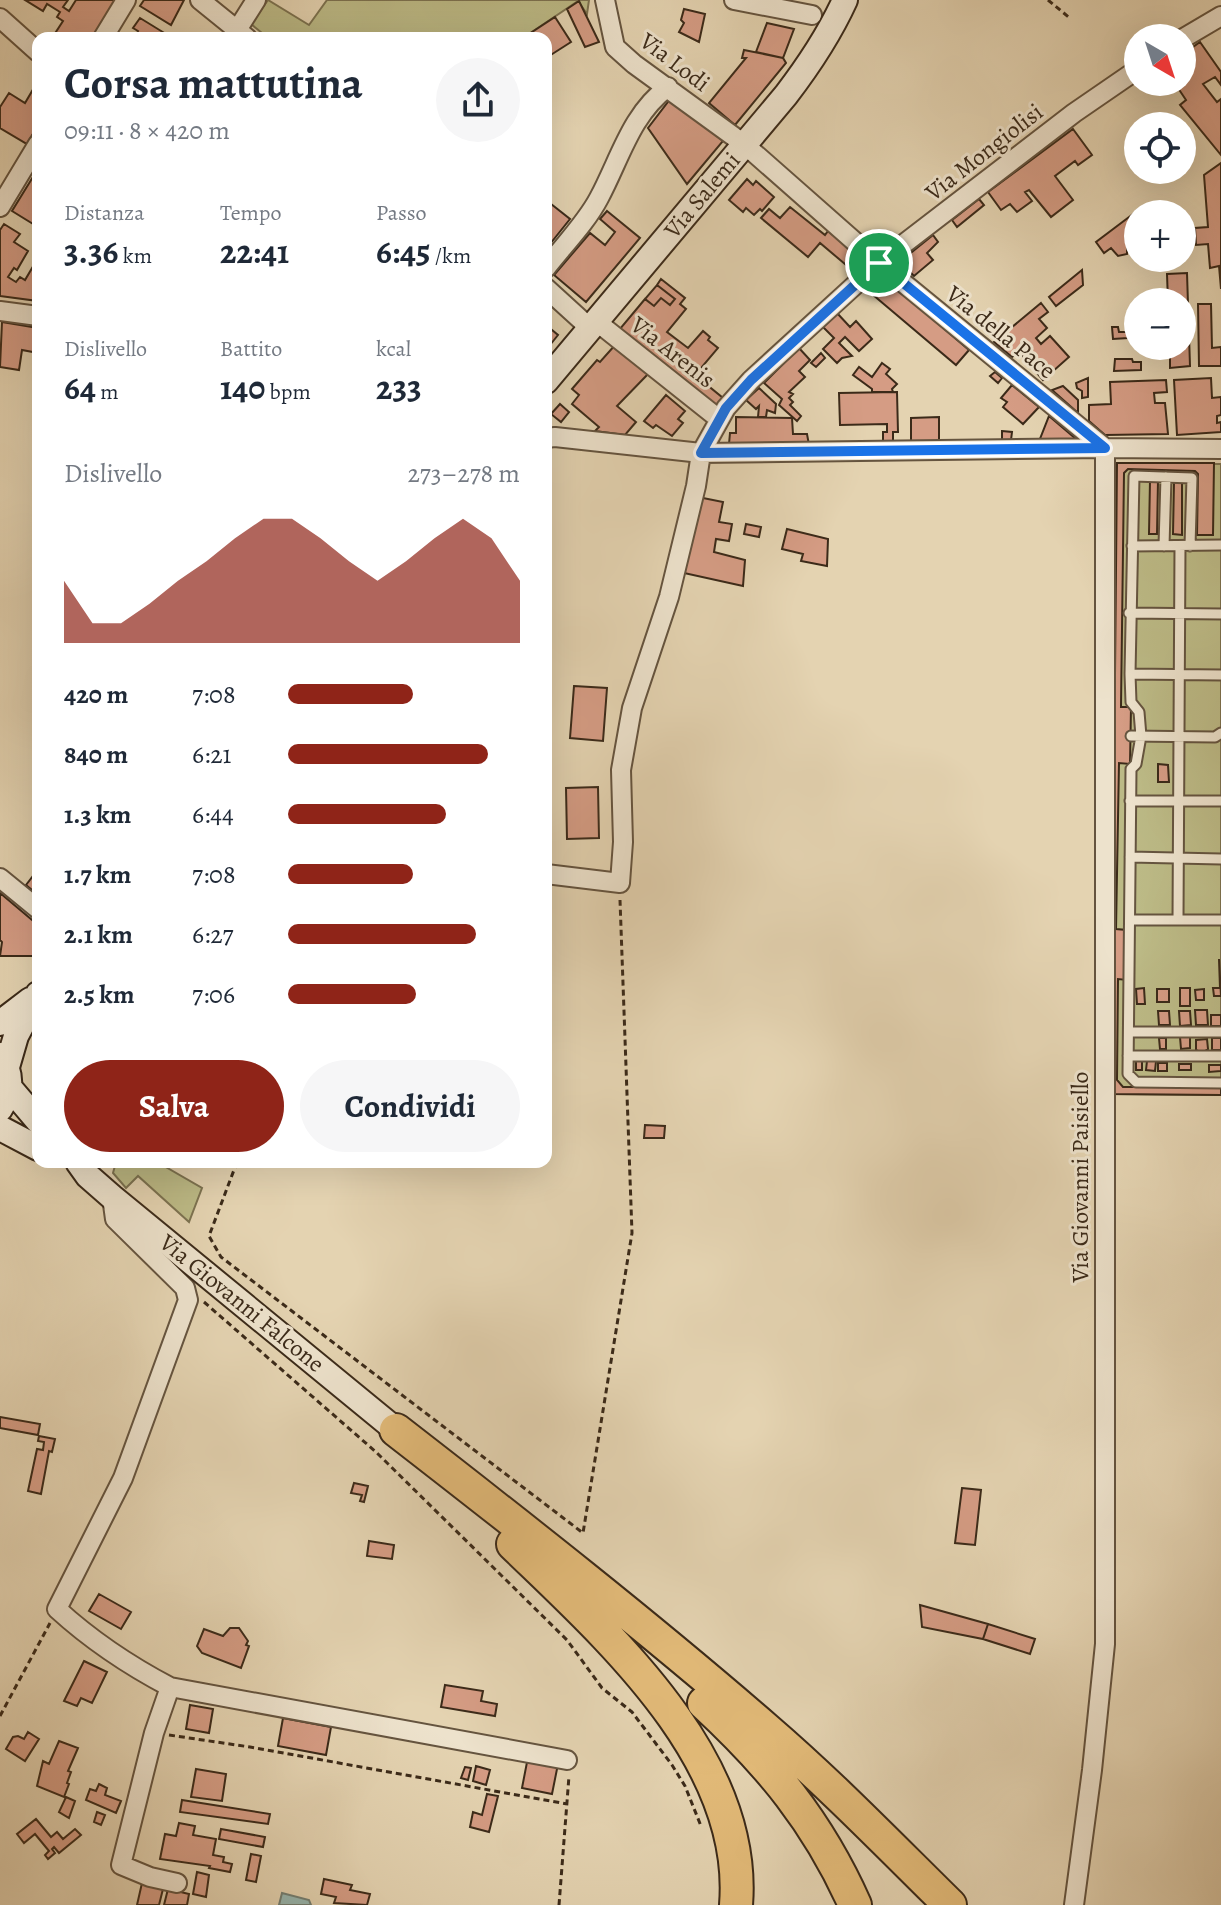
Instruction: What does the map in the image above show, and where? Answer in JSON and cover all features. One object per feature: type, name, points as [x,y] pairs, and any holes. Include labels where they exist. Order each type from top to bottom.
[{"type":"highway","points":[[396,1430],[599,1627],[667,1707],[717,1792],[730,1833],[736,1867],[736,1905]]},
{"type":"highway","points":[[396,1430],[594,1601],[731,1727],[782,1783],[814,1826],[855,1905]]},
{"type":"highway","points":[[396,1430],[585,1577],[766,1729],[862,1816],[950,1905]]},
{"type":"main road","name":"Via Salemi","points":[[552,374],[811,62],[832,29],[845,0]]},
{"type":"main road","points":[[0,1023],[32,999]]},
{"type":"main road","points":[[32,1005],[16,1036],[4,1080],[32,1114]]},
{"type":"main road","points":[[0,1128],[32,1145]]},
{"type":"main road","name":"Via Giovanni Falcone","points":[[83,1169],[112,1197],[396,1430]]},
{"type":"street","points":[[107,32],[126,0]]},
{"type":"street","points":[[200,0],[236,32]]},
{"type":"street","points":[[240,32],[256,0]]},
{"type":"street","name":"Via Lodi","points":[[605,0],[615,47],[744,144]]},
{"type":"street","points":[[734,0],[812,15]]},
{"type":"street","points":[[1196,31],[1221,16]]},
{"type":"street","points":[[0,18],[32,47]]},
{"type":"street","name":"Via Mongiolisi","points":[[620,883],[623,842],[621,770],[632,708],[669,597],[701,453],[719,419],[751,380],[879,263],[1074,113],[1124,79]]},
{"type":"street","points":[[552,260],[598,201],[634,124],[655,96],[668,87]]},
{"type":"street","name":"Via della Pace","points":[[744,144],[879,263],[1105,448]]},
{"type":"street","points":[[0,207],[32,154]]},
{"type":"street","name":"Via Arenis","points":[[552,293],[719,419]]},
{"type":"street","points":[[0,311],[32,315]]},
{"type":"street","points":[[552,437],[701,453],[1221,449]]},
{"type":"street","name":"Via Giovanni Paisiello","points":[[1074,1905],[1105,1644],[1109,735],[1105,448]]},
{"type":"street","points":[[552,875],[620,883]]},
{"type":"street","points":[[0,878],[32,904]]},
{"type":"street","points":[[112,1197],[115,1219],[185,1288],[188,1300],[123,1478],[57,1609],[93,1641],[135,1669],[170,1687],[567,1760]]},
{"type":"street","points":[[170,1687],[154,1733],[121,1865],[150,1877],[177,1883]]},
{"type":"lane","points":[[1178,920],[1181,615],[1192,478],[1134,476],[1130,674],[1131,702],[1139,712],[1130,801],[1128,1074],[1136,1082],[1221,1083]]},
{"type":"lane","points":[[1164,546],[1166,477]]},
{"type":"lane","points":[[1132,546],[1221,545]]},
{"type":"lane","points":[[1129,613],[1221,614]]},
{"type":"lane","points":[[1130,674],[1221,675]]},
{"type":"lane","points":[[1136,736],[1219,738]]},
{"type":"lane","points":[[1130,801],[1221,801]]},
{"type":"lane","points":[[1130,857],[1221,859]]},
{"type":"lane","points":[[1130,920],[1221,920]]},
{"type":"lane","points":[[1129,1032],[1221,1032]]},
{"type":"lane","points":[[1128,1056],[1221,1056]]},
{"type":"path","points":[[1048,0],[1071,19]]},
{"type":"path","points":[[235,1168],[209,1236],[221,1257],[583,1533],[632,1233],[620,883]]},
{"type":"path","points":[[185,1288],[211,1307],[376,1452],[567,1640],[602,1688],[632,1712],[672,1765],[685,1786],[705,1836]]},
{"type":"path","points":[[0,1716],[57,1609]]},
{"type":"path","points":[[154,1733],[250,1747],[567,1804]]},
{"type":"path","points":[[559,1905],[570,1784],[567,1760]]},
{"type":"shaded area","points":[[268,0],[309,25],[327,0],[589,0],[587,14],[578,1],[532,32],[261,32],[251,24]]},
{"type":"shaded area","points":[[1117,463],[1221,464],[1221,1095],[1111,1094]]},
{"type":"shaded area","points":[[114,1168],[167,1168],[202,1188],[189,1222],[138,1176],[126,1188],[113,1173]]},
{"type":"water","points":[[282,1893],[309,1900],[311,1905],[279,1905]]},
{"type":"building","points":[[25,0],[68,0],[63,7],[69,11],[76,0],[117,0],[97,32],[56,32],[63,21],[57,17],[60,12],[47,4],[43,11]]},
{"type":"building","points":[[144,0],[184,0],[171,25],[140,6]]},
{"type":"building","points":[[579,1],[599,42],[585,47],[567,9]]},
{"type":"building","points":[[684,9],[705,14],[699,42],[679,32],[684,23],[681,20]]},
{"type":"building","points":[[555,17],[571,42],[552,54],[552,32],[532,32]]},
{"type":"building","points":[[140,18],[163,32],[137,32],[133,28]]},
{"type":"building","points":[[767,23],[794,29],[783,58],[756,52]]},
{"type":"building","points":[[1200,42],[1221,72],[1221,85],[1215,77],[1203,84],[1217,102],[1221,99],[1221,155],[1196,125],[1196,112],[1186,112],[1180,105],[1186,100],[1183,96],[1196,96],[1196,45]]},
{"type":"building","points":[[744,50],[783,58],[786,63],[735,125],[709,103],[746,58],[742,58]]},
{"type":"building","points":[[32,91],[32,135],[27,144],[0,128],[0,107],[9,93],[25,103]]},
{"type":"building","points":[[671,98],[723,141],[687,184],[648,128]]},
{"type":"building","points":[[1073,129],[1092,155],[1078,165],[1075,161],[1055,176],[1073,200],[1051,217],[1029,190],[1025,192],[1032,201],[1017,212],[1010,204],[1001,210],[988,192]]},
{"type":"building","points":[[1221,163],[1221,289],[1219,266],[1210,268],[1208,244],[1196,245],[1196,228],[1208,227],[1204,175]]},
{"type":"building","points":[[32,178],[32,223],[12,211]]},
{"type":"building","points":[[747,179],[753,185],[756,181],[774,197],[754,215],[746,208],[743,212],[729,200]]},
{"type":"building","points":[[979,199],[984,205],[957,227],[952,220]]},
{"type":"building","points":[[552,205],[570,219],[552,242]]},
{"type":"building","points":[[790,207],[825,235],[828,231],[866,261],[858,275],[820,243],[808,257],[761,218],[769,209],[780,218]]},
{"type":"building","points":[[607,211],[640,238],[586,302],[554,275],[590,233],[605,245],[615,232],[600,219]]},
{"type":"building","points":[[1124,221],[1124,255],[1118,256],[1111,248],[1104,253],[1096,242]]},
{"type":"building","points":[[4,224],[20,234],[14,242],[28,251],[17,270],[14,268],[8,277],[16,282],[20,277],[25,280],[32,268],[32,300],[0,296],[0,230]]},
{"type":"building","points":[[933,235],[938,242],[927,253],[933,260],[914,276],[902,260]]},
{"type":"building","points":[[1082,270],[1083,285],[1056,306],[1049,297]]},
{"type":"building","points":[[1187,273],[1187,288],[1168,288],[1167,274]]},
{"type":"building","points":[[879,277],[886,279],[969,350],[956,365],[866,289]]},
{"type":"building","points":[[661,279],[685,298],[680,304],[686,309],[667,332],[688,348],[703,331],[718,348],[695,375],[723,398],[716,407],[619,330],[645,299],[654,306],[661,298],[670,305],[675,299],[657,285]]},
{"type":"building","points":[[657,285],[675,299],[670,305],[661,298],[654,306],[645,299]]},
{"type":"building","points":[[1041,303],[1048,312],[1039,319],[1047,328],[1036,338],[1041,344],[1050,336],[1069,357],[1043,380],[1019,352],[1012,357],[994,342]]},
{"type":"building","points":[[1198,304],[1211,304],[1212,348],[1221,347],[1221,366],[1199,366]]},
{"type":"building","points":[[837,313],[850,327],[856,321],[872,339],[859,351],[845,337],[839,343],[852,356],[842,358],[837,363],[823,349],[834,338],[823,327]]},
{"type":"building","points":[[2,322],[32,327],[32,352],[22,350],[19,370],[0,367]]},
{"type":"building","points":[[1112,327],[1124,332],[1124,338],[1113,339]]},
{"type":"building","points":[[616,344],[649,373],[617,406],[636,422],[625,435],[595,431],[599,427],[572,404],[579,395],[572,389]]},
{"type":"building","points":[[799,348],[810,360],[799,371],[805,377],[789,392],[793,394],[789,398],[793,402],[790,405],[801,416],[797,421],[779,405],[782,399],[764,383]]},
{"type":"building","points":[[821,353],[825,358],[816,367],[811,363]]},
{"type":"building","points":[[1115,359],[1141,362],[1141,370],[1114,371]]},
{"type":"building","points":[[1170,360],[1190,360],[1190,366],[1170,368]]},
{"type":"building","points":[[882,363],[890,369],[886,374],[897,384],[893,392],[872,392],[853,375],[859,367],[872,377]]},
{"type":"building","points":[[995,372],[1002,378],[998,383],[990,376]]},
{"type":"building","points":[[1088,378],[1088,397],[1082,398],[1082,391],[1076,383]]},
{"type":"building","points":[[1211,378],[1212,398],[1221,397],[1221,415],[1217,416],[1217,423],[1221,422],[1221,432],[1177,435],[1174,380]]},
{"type":"building","points":[[1166,380],[1167,392],[1154,393],[1155,403],[1165,403],[1168,434],[1105,435],[1089,421],[1089,405],[1111,404],[1110,382]]},
{"type":"building","points":[[1012,385],[1039,407],[1023,424],[1003,407],[1007,402],[1001,398]]},
{"type":"building","points":[[1063,386],[1078,400],[1078,413],[1052,390]]},
{"type":"building","points":[[759,388],[776,404],[775,413],[767,410],[766,417],[758,417],[759,406],[756,409],[746,400]]},
{"type":"building","points":[[897,392],[898,432],[893,432],[893,444],[883,444],[887,424],[840,425],[839,393]]},
{"type":"building","points":[[666,395],[685,411],[678,419],[683,423],[672,436],[644,421]]},
{"type":"building","points":[[560,404],[569,412],[561,422],[552,413]]},
{"type":"building","points":[[1049,416],[1076,439],[1078,443],[1038,444]]},
{"type":"building","points":[[736,417],[792,418],[793,434],[807,434],[809,445],[729,444],[730,433],[736,433]]},
{"type":"building","points":[[939,417],[939,444],[911,444],[911,418]]},
{"type":"building","points":[[1002,431],[1012,432],[1011,440],[1002,440]]},
{"type":"building","points":[[1117,463],[1214,463],[1213,535],[1197,535],[1198,474],[1195,471],[1128,469],[1124,473],[1121,707],[1131,707],[1130,764],[1119,763],[1116,929],[1127,930],[1127,980],[1118,979],[1117,1080],[1123,1087],[1221,1087],[1221,1095],[1111,1094]]},
{"type":"building","points":[[1150,481],[1158,481],[1157,534],[1149,534]]},
{"type":"building","points":[[1174,482],[1182,483],[1182,535],[1173,534]]},
{"type":"building","points":[[698,497],[723,502],[719,522],[732,524],[729,541],[716,539],[714,552],[745,560],[743,586],[684,573]]},
{"type":"building","points":[[746,524],[761,527],[759,537],[744,534]]},
{"type":"building","points":[[787,529],[828,539],[827,566],[801,561],[803,554],[782,549]]},
{"type":"building","points":[[574,686],[607,688],[603,741],[570,738]]},
{"type":"building","points":[[1158,764],[1168,765],[1169,782],[1158,782]]},
{"type":"building","points":[[598,787],[599,838],[567,839],[566,788]]},
{"type":"building","points":[[0,893],[32,920],[32,956],[0,956]]},
{"type":"building","points":[[1219,959],[1221,996],[1214,996],[1213,988],[1220,988]]},
{"type":"building","points":[[1144,988],[1145,1004],[1137,1004],[1136,989]]},
{"type":"building","points":[[1180,988],[1190,988],[1190,1006],[1180,1006]]},
{"type":"building","points":[[1157,989],[1169,989],[1169,1002],[1157,1002]]},
{"type":"building","points":[[1204,989],[1204,1000],[1196,1000],[1195,990]]},
{"type":"building","points":[[1195,1010],[1207,1010],[1208,1025],[1196,1025]]},
{"type":"building","points":[[1158,1011],[1169,1011],[1170,1025],[1159,1025]]},
{"type":"building","points":[[1179,1011],[1190,1011],[1191,1025],[1180,1026]]},
{"type":"building","points":[[1211,1015],[1221,1015],[1221,1026],[1211,1026]]},
{"type":"building","points":[[1180,1037],[1190,1037],[1190,1048],[1181,1049]]},
{"type":"building","points":[[1159,1038],[1166,1038],[1166,1049],[1160,1049]]},
{"type":"building","points":[[1212,1038],[1221,1038],[1221,1050],[1212,1050]]},
{"type":"building","points":[[1207,1039],[1208,1049],[1202,1053],[1196,1050],[1196,1040]]},
{"type":"building","points":[[1136,1059],[1142,1059],[1142,1070],[1136,1070]]},
{"type":"building","points":[[1147,1061],[1156,1061],[1155,1071],[1146,1070]]},
{"type":"building","points":[[1158,1063],[1167,1063],[1167,1071],[1158,1071]]},
{"type":"building","points":[[1179,1064],[1191,1064],[1191,1070],[1179,1070]]},
{"type":"building","points":[[1209,1065],[1221,1065],[1221,1071],[1209,1072]]},
{"type":"building","points":[[645,1125],[665,1126],[664,1138],[644,1138]]},
{"type":"building","points":[[0,1417],[40,1424],[38,1435],[0,1428]]},
{"type":"building","points":[[39,1436],[55,1439],[52,1452],[49,1451],[41,1494],[28,1491],[37,1449],[43,1450],[44,1442],[38,1441]]},
{"type":"building","points":[[354,1483],[368,1486],[364,1502],[360,1501],[362,1495],[351,1493]]},
{"type":"building","points":[[962,1488],[981,1490],[975,1545],[955,1543]]},
{"type":"building","points":[[369,1541],[394,1545],[392,1559],[367,1556]]},
{"type":"building","points":[[99,1594],[131,1612],[121,1629],[89,1611]]},
{"type":"building","points":[[920,1605],[988,1624],[983,1639],[922,1627]]},
{"type":"building","points":[[988,1624],[1035,1639],[1030,1654],[983,1639]]},
{"type":"building","points":[[230,1628],[239,1628],[248,1641],[241,1668],[202,1653],[197,1646],[204,1629],[223,1636]]},
{"type":"building","points":[[84,1661],[107,1672],[92,1703],[81,1698],[77,1706],[64,1701]]},
{"type":"building","points":[[445,1685],[483,1691],[481,1701],[497,1704],[495,1716],[441,1707]]},
{"type":"building","points":[[190,1705],[213,1709],[209,1733],[186,1729]]},
{"type":"building","points":[[283,1718],[331,1727],[326,1755],[278,1746]]},
{"type":"building","points":[[28,1732],[39,1739],[25,1761],[6,1749],[13,1737],[24,1739]]},
{"type":"building","points":[[59,1741],[78,1748],[68,1771],[71,1772],[64,1797],[37,1786],[43,1761],[49,1764]]},
{"type":"building","points":[[528,1757],[558,1764],[552,1794],[522,1788]]},
{"type":"building","points":[[476,1766],[490,1770],[486,1785],[473,1781]]},
{"type":"building","points":[[465,1767],[471,1768],[468,1780],[461,1778]]},
{"type":"building","points":[[196,1769],[226,1774],[222,1801],[191,1797]]},
{"type":"building","points":[[99,1784],[107,1788],[105,1795],[121,1801],[116,1813],[86,1800],[90,1789],[96,1791]]},
{"type":"building","points":[[487,1794],[498,1796],[489,1832],[470,1827],[473,1812],[482,1815]]},
{"type":"building","points":[[66,1797],[75,1801],[69,1818],[59,1812]]},
{"type":"building","points":[[182,1800],[270,1814],[268,1824],[180,1812]]},
{"type":"building","points":[[97,1812],[105,1815],[101,1825],[94,1822]]},
{"type":"building","points":[[36,1819],[51,1837],[57,1832],[63,1839],[75,1829],[81,1835],[59,1853],[54,1847],[55,1853],[48,1859],[45,1855],[49,1851],[35,1834],[24,1843],[17,1834]]},
{"type":"building","points":[[179,1823],[195,1826],[193,1835],[216,1839],[213,1855],[224,1857],[223,1862],[232,1864],[230,1872],[160,1859],[165,1834],[176,1836]]},
{"type":"building","points":[[221,1829],[265,1837],[263,1847],[219,1839]]},
{"type":"building","points":[[251,1854],[261,1856],[256,1882],[246,1880]]},
{"type":"building","points":[[197,1872],[209,1875],[206,1897],[193,1894]]},
{"type":"building","points":[[324,1879],[352,1885],[350,1890],[370,1894],[367,1905],[334,1903],[336,1897],[321,1894]]},
{"type":"building","points":[[142,1883],[163,1889],[159,1905],[137,1905]]},
{"type":"building","points":[[168,1889],[189,1894],[187,1905],[164,1905]]},
{"type":"route","points":[[879,263],[1105,448],[701,453],[726,408],[751,380],[879,263]]}]
